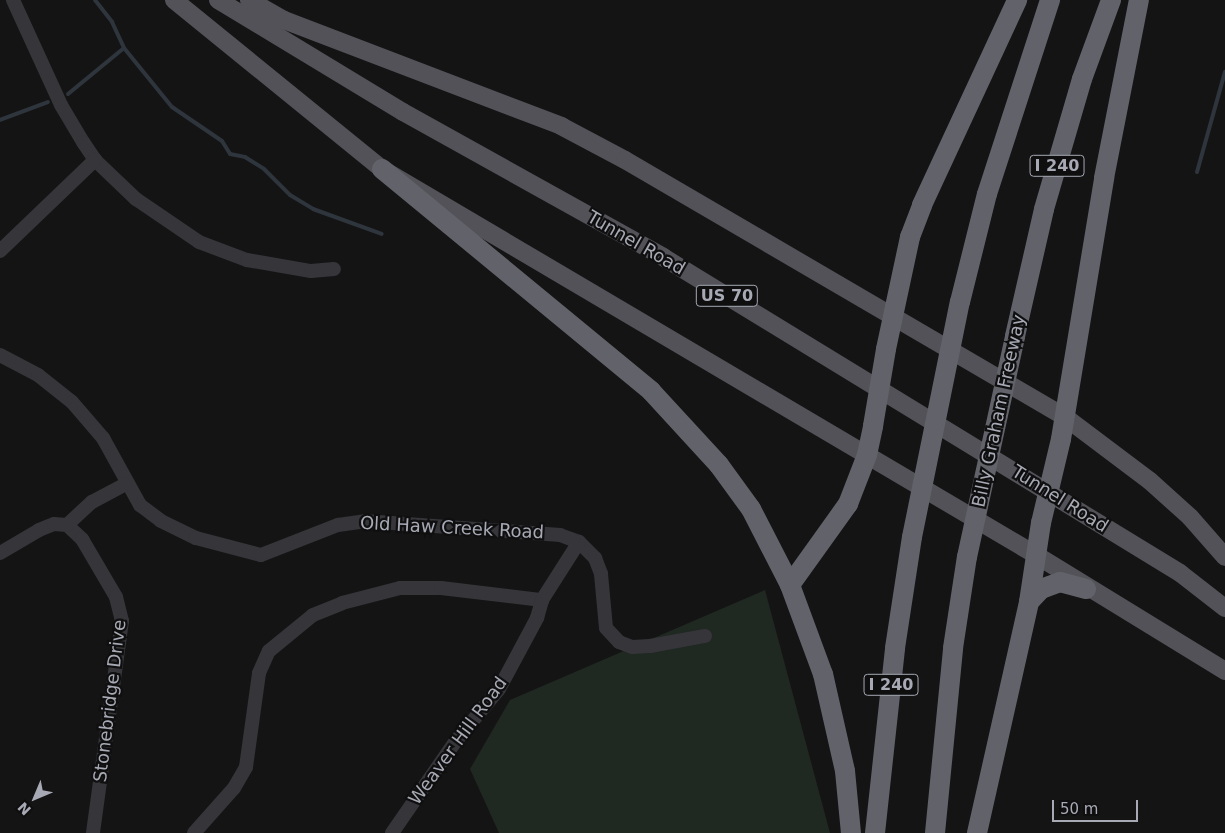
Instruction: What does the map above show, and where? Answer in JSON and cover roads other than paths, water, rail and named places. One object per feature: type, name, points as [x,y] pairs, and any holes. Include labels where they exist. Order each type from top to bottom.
[{"type":"highway","points":[[790,585],[832,530],[848,504],[867,455],[891,315],[922,205],[1017,0]]},
{"type":"highway","name":"I 240","points":[[876,833],[895,648],[912,537],[960,302],[987,194],[1050,0]]},
{"type":"highway","name":"Billy Graham Freeway","points":[[935,833],[953,648],[967,557],[1044,210],[1082,79],[1111,0]]},
{"type":"highway","points":[[977,833],[1029,602],[1041,523],[1064,418],[1104,178],[1138,0]]},
{"type":"highway","points":[[382,169],[651,391],[719,465],[751,509],[790,585],[812,639],[835,720],[851,833]]},
{"type":"highway","points":[[1029,602],[1041,589],[1060,582],[1086,589]]},
{"type":"main road","points":[[174,0],[382,169],[1036,555],[1086,589],[1225,671]]},
{"type":"main road","name":"Tunnel Road","points":[[218,0],[403,112],[680,267],[1180,574],[1225,608]]},
{"type":"main road","points":[[249,0],[284,20],[561,126],[891,315],[1064,418],[1150,481],[1190,517],[1225,557]]},
{"type":"street","points":[[13,0],[61,105],[95,160],[154,214],[199,242],[247,260],[311,271],[334,269]]},
{"type":"street","points":[[0,251],[95,160]]},
{"type":"street","name":"Old Haw Creek Road","points":[[0,355],[38,375],[78,407],[103,438],[126,484],[140,505],[167,524],[196,538],[250,554],[270,553],[338,526],[365,521],[546,532],[579,542]]},
{"type":"street","points":[[0,553],[39,530],[54,524],[67,525],[92,502],[126,484]]},
{"type":"street","name":"Stonebridge Drive","points":[[67,525],[82,539],[116,597],[122,621],[93,833]]},
{"type":"street","points":[[579,542],[588,549],[598,565],[606,628],[619,642],[641,647],[705,636]]},
{"type":"street","name":"Weaver Hill Road","points":[[392,833],[455,742],[499,688],[537,618],[542,600],[579,542]]},
{"type":"street","points":[[194,833],[234,788],[246,767],[258,673],[269,651],[313,615],[342,603],[400,588],[441,588],[542,600]]},
{"type":"waterway","points":[[95,0],[112,22],[124,48],[172,107],[222,141],[230,154],[245,157],[264,169],[290,195],[313,209],[382,234]]},
{"type":"waterway","points":[[68,94],[124,48]]},
{"type":"waterway","points":[[1197,172],[1225,72]]},
{"type":"waterway","points":[[0,120],[48,102]]}]
